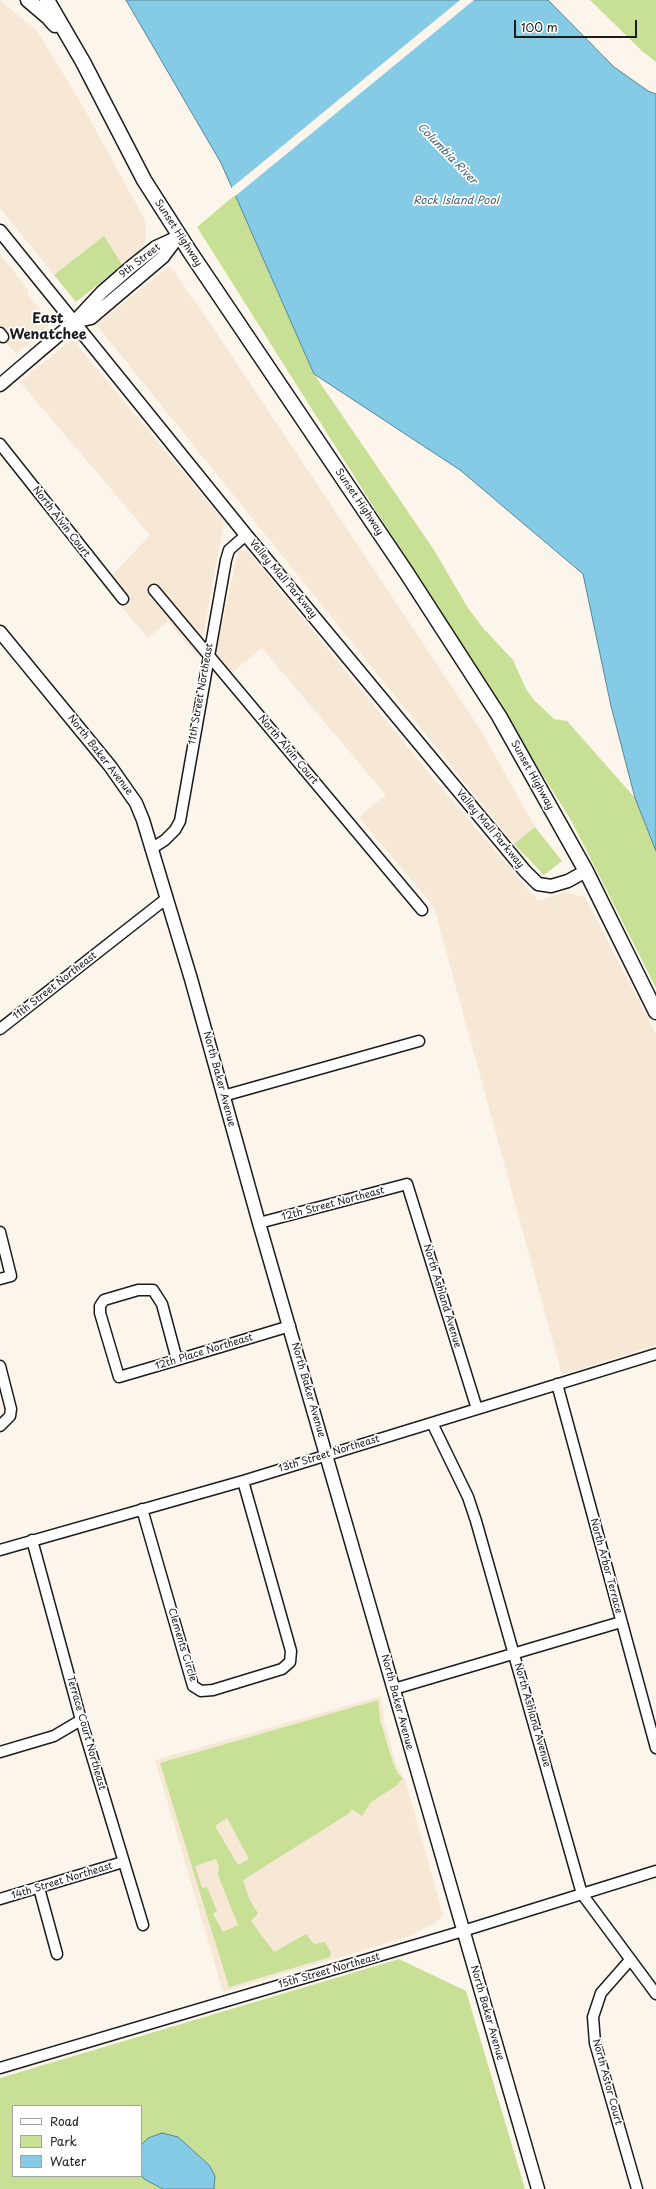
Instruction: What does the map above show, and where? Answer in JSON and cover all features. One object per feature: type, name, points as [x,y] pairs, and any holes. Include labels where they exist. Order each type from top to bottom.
[{"type":"highway","points":[[28,0],[48,17],[83,62]]},
{"type":"highway","name":"Sunset Highway","points":[[47,0],[83,62],[144,180],[406,572],[494,709],[586,871],[656,1012]]},
{"type":"highway","points":[[57,0],[83,62]]},
{"type":"main road","name":"Valley Mall Parkway","points":[[0,231],[246,535],[538,884],[551,886],[568,881],[586,871]]},
{"type":"main road","name":"9th Street","points":[[0,385],[74,322],[102,292],[156,247],[180,236]]},
{"type":"main road","name":"North Baker Avenue","points":[[0,632],[110,766],[130,794],[143,820],[167,898],[259,1224],[290,1326],[538,2189]]},
{"type":"street","name":"North Alvin Court","points":[[0,444],[123,599]]},
{"type":"street","name":"11th Street Northeast","points":[[151,849],[165,840],[175,830],[180,821],[208,654],[226,560],[229,550],[246,535]]},
{"type":"street","name":"North Alvin Court","points":[[154,590],[422,910]]},
{"type":"street","name":"11th Street Northeast","points":[[1,1025],[167,898]]},
{"type":"street","points":[[224,1096],[419,1040]]},
{"type":"street","name":"12th Street Northeast","points":[[259,1224],[407,1184]]},
{"type":"street","name":"North Ashland Avenue","points":[[407,1184],[477,1409]]},
{"type":"street","points":[[0,1232],[11,1276],[0,1279]]},
{"type":"street","name":"12th Place Northeast","points":[[177,1360],[162,1304],[153,1290],[138,1290],[111,1296],[104,1300],[100,1306],[100,1313],[119,1377],[177,1360],[290,1326]]},
{"type":"street","name":"13th Street Northeast","points":[[0,1550],[243,1481],[656,1354]]},
{"type":"street","points":[[0,1366],[11,1409],[10,1416],[0,1426]]},
{"type":"street","name":"North Arbor Terrace","points":[[557,1384],[656,1748]]},
{"type":"street","name":"North Ashland Avenue","points":[[432,1422],[468,1497],[515,1652],[582,1894],[656,1994]]},
{"type":"street","name":"Clements Circle","points":[[142,1509],[193,1686],[201,1691],[213,1690],[282,1669],[290,1662],[291,1651],[243,1481]]},
{"type":"street","name":"Terrace Court Northeast","points":[[32,1540],[81,1720],[143,1925]]},
{"type":"street","points":[[394,1689],[515,1652],[621,1622]]},
{"type":"street","points":[[0,1752],[54,1736],[81,1720]]},
{"type":"street","name":"14th Street Northeast","points":[[0,1899],[123,1862]]},
{"type":"street","name":"15th Street Northeast","points":[[0,2068],[463,1931],[656,1871]]},
{"type":"street","points":[[39,1888],[58,1954]]},
{"type":"street","name":"North Astor Court","points":[[630,1960],[601,1993],[593,2017],[595,2043],[637,2189]]},
{"type":"shaded area","points":[[0,0],[37,31],[81,103],[145,220],[146,238],[144,247],[76,302],[0,208]]},
{"type":"shaded area","points":[[0,254],[29,291],[27,293],[51,323],[16,354],[0,335]]},
{"type":"shaded area","points":[[170,266],[208,320],[480,729],[535,827],[514,844],[96,324]]},
{"type":"shaded area","points":[[72,339],[224,521],[199,658],[168,621],[148,638],[103,585],[150,535],[20,382]]},
{"type":"shaded area","points":[[247,550],[423,766],[538,901],[564,892],[585,897],[656,1034],[656,1345],[562,1375],[434,907],[359,817],[386,795],[262,648],[222,681],[212,670],[238,551]]},
{"type":"shaded area","points":[[381,1696],[384,1721],[396,1764],[406,1782],[443,1915],[435,1923],[407,1937],[223,1992],[155,1760]]},
{"type":"green space","points":[[590,0],[656,0],[656,62],[642,51]]},
{"type":"green space","points":[[235,195],[314,374],[434,550],[468,608],[483,628],[513,660],[526,689],[534,700],[554,719],[567,721],[635,798],[656,851],[656,988],[571,820],[197,227]]},
{"type":"green space","points":[[104,236],[122,265],[76,302],[54,275]]},
{"type":"green space","points":[[535,827],[562,861],[544,875],[514,844]]},
{"type":"green space","points":[[378,1700],[380,1720],[393,1763],[398,1774],[403,1778],[396,1786],[371,1802],[362,1816],[352,1809],[348,1814],[243,1880],[249,1899],[258,1913],[251,1921],[274,1952],[306,1934],[314,1944],[325,1942],[331,1953],[330,1957],[229,1987],[160,1763]],"holes":[[[227,1818],[249,1859],[238,1865],[215,1826]],[[216,1859],[219,1867],[218,1875],[238,1925],[223,1932],[213,1914],[217,1911],[207,1887],[202,1888],[195,1866]]]},
{"type":"green space","points":[[399,1959],[466,1991],[525,2189],[0,2189],[0,2078]]},
{"type":"water","name":"Rock Island Pool","points":[[126,0],[548,0],[614,67],[648,91],[656,94],[656,851],[635,798],[611,706],[583,574],[460,470],[314,374],[221,163]]},
{"type":"water","points":[[162,2133],[178,2137],[209,2165],[215,2176],[214,2189],[163,2189],[144,2179],[142,2176],[142,2144],[148,2138]]},
{"type":"pier","points":[[460,0],[474,0],[234,197],[230,189]]},
{"type":"district","name":"East Wenatchee","points":[[48,328]]},
{"type":"water label","name":"Columbia River","points":[[447,154]]}]
